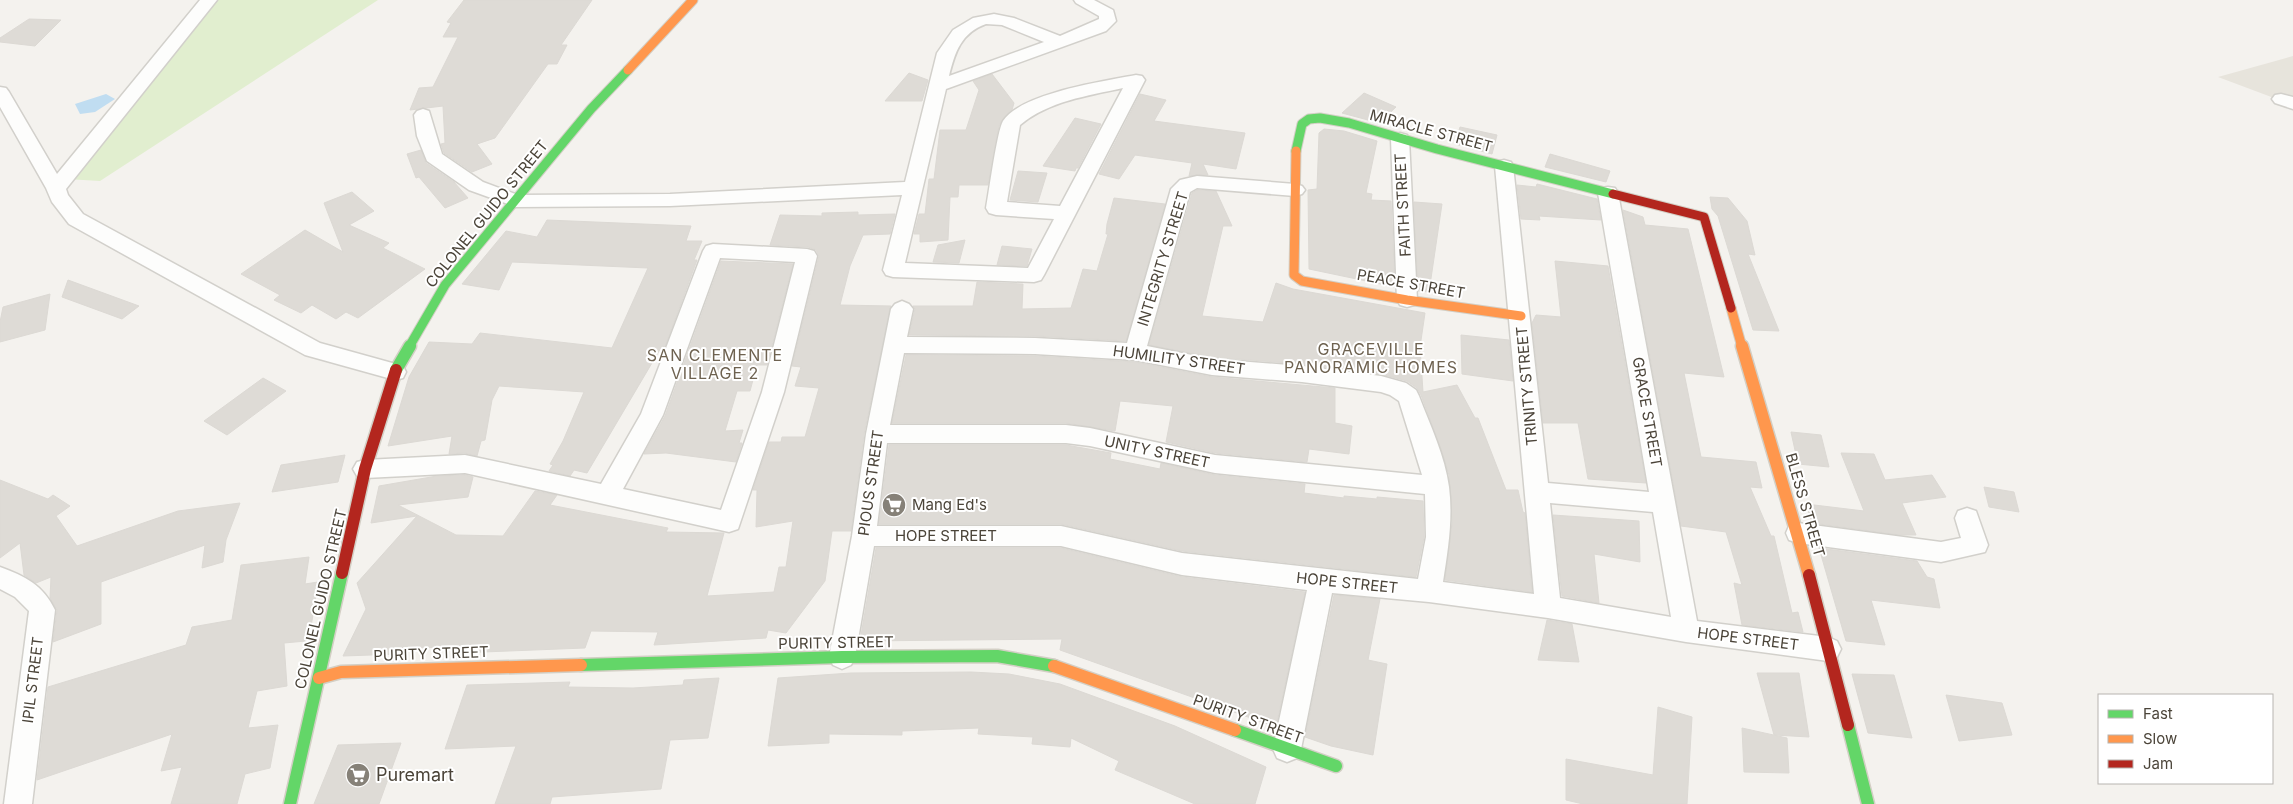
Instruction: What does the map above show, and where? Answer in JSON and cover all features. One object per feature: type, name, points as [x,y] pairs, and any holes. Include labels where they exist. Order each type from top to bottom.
[{"type":"street","points":[[56,188],[209,0]]},
{"type":"street","name":"COLONEL GUIDO STREET","points":[[290,804],[366,468],[395,372],[445,286],[592,109],[693,0]]},
{"type":"street","points":[[938,86],[1100,27],[1108,21],[1107,14],[1082,0]]},
{"type":"street","points":[[1060,42],[996,19],[984,20],[960,33],[950,42],[893,270],[1034,275],[1136,80],[1040,105],[1018,116],[1011,123],[996,208],[1066,213]]},
{"type":"street","points":[[0,92],[56,188],[59,197],[76,219],[313,349],[395,372]]},
{"type":"street","points":[[423,114],[426,136],[434,157],[476,186],[516,201],[670,200],[914,188]]},
{"type":"street","name":"MIRACLE STREET","points":[[1297,278],[1294,275],[1298,133],[1302,124],[1310,118],[1322,117],[1334,120],[1400,139],[1704,217]]},
{"type":"street","name":"FAITH STREET","points":[[1400,139],[1408,300]]},
{"type":"street","name":"TRINITY STREET","points":[[1504,166],[1521,316],[1548,607]]},
{"type":"street","name":"INTEGRITY STREET","points":[[1135,352],[1181,189],[1187,184],[1197,182],[1295,190]]},
{"type":"street","name":"GRACE STREET","points":[[1608,193],[1686,631]]},
{"type":"street","name":"BLESS STREET","points":[[1704,217],[1798,533],[1868,804]]},
{"type":"street","points":[[366,468],[465,464],[607,496],[729,522],[773,392],[807,256],[713,251],[652,415],[607,496]]},
{"type":"street","name":"PEACE STREET","points":[[1297,278],[1302,281],[1408,300],[1521,316]]},
{"type":"street","name":"PIOUS STREET","points":[[842,657],[864,536],[878,434],[902,309]]},
{"type":"street","name":"HUMILITY STREET","points":[[896,345],[1035,346],[1135,352],[1212,368],[1302,374],[1381,384],[1398,389],[1408,396],[1430,458],[1437,486],[1438,537],[1428,591]]},
{"type":"street","name":"UNITY STREET","points":[[878,434],[1066,434],[1090,437],[1215,464],[1437,486]]},
{"type":"street","points":[[1537,492],[1663,503]]},
{"type":"street","points":[[1798,533],[1941,552],[1976,545],[1967,518]]},
{"type":"street","name":"HOPE STREET","points":[[864,536],[1061,536],[1182,564],[1322,581],[1428,591],[1548,607],[1686,631],[1828,649]]},
{"type":"street","name":"IPIL STREET","points":[[0,578],[18,584],[36,598],[42,610],[18,804]]},
{"type":"street","points":[[1287,749],[1322,581]]},
{"type":"street","name":"PURITY STREET","points":[[319,678],[341,672],[842,657],[997,656],[1029,660],[1060,667],[1336,766]]},
{"type":"shaded area","points":[[2293,56],[2293,105],[2218,77]]},
{"type":"green space","points":[[215,0],[378,0],[100,181],[66,179]]},
{"type":"water","points":[[106,94],[115,99],[95,112],[80,114],[75,104]]},
{"type":"building","points":[[464,0],[592,0],[561,45],[567,45],[557,64],[548,64],[495,138],[477,144],[492,164],[472,172],[444,153],[441,144],[445,143],[443,106],[410,110],[419,88],[433,87],[458,37],[443,37],[451,23],[447,22]]},
{"type":"building","points":[[29,19],[61,20],[35,46],[0,42],[0,38]]},
{"type":"building","points":[[909,73],[928,80],[922,101],[885,101]]},
{"type":"building","points":[[992,74],[1014,103],[1012,110],[999,126],[988,185],[959,185],[958,197],[950,197],[948,240],[920,242],[920,234],[914,234],[919,214],[925,214],[929,179],[934,179],[940,130],[966,130],[979,90],[973,81]]},
{"type":"building","points":[[1364,93],[1396,107],[1379,123],[1342,113]]},
{"type":"building","points":[[1140,94],[1166,100],[1154,121],[1245,133],[1236,169],[1203,164],[1208,175],[1189,176],[1192,163],[1135,155],[1119,179],[1099,174]]},
{"type":"building","points":[[1075,118],[1101,124],[1078,168],[1075,171],[1043,166]]},
{"type":"building","points":[[1460,127],[1497,135],[1492,154],[1455,144]]},
{"type":"building","points":[[1324,129],[1344,131],[1377,141],[1366,193],[1372,194],[1371,200],[1391,201],[1395,287],[1309,269],[1308,190],[1317,189],[1319,133]]},
{"type":"building","points":[[421,150],[426,163],[454,182],[468,198],[445,208],[419,177],[416,178],[407,154]]},
{"type":"building","points":[[1550,154],[1610,171],[1606,182],[1545,167]]},
{"type":"building","points":[[1018,171],[1047,173],[1038,202],[1010,200]]},
{"type":"building","points":[[1537,184],[1597,199],[1601,220],[1539,216],[1540,220],[1521,219],[1517,185],[1536,187]]},
{"type":"building","points":[[1197,190],[1216,191],[1232,226],[1223,226],[1202,316],[1263,322],[1276,283],[1293,289],[1425,313],[1420,347],[1423,392],[1457,385],[1475,418],[1478,418],[1506,490],[1518,490],[1523,512],[1525,513],[1532,592],[1445,580],[1452,523],[1449,475],[1421,395],[1417,388],[1407,381],[1381,374],[1302,364],[1212,357],[1149,345],[1192,193]]},
{"type":"building","points":[[352,192],[374,211],[349,225],[389,243],[383,248],[425,269],[358,318],[346,312],[336,319],[312,305],[301,313],[274,300],[280,295],[241,274],[305,230],[343,252],[324,203]]},
{"type":"building","points":[[1710,197],[1728,198],[1747,221],[1755,255],[1748,254],[1779,331],[1753,330],[1718,216],[1712,209]]},
{"type":"building","points":[[1114,198],[1165,204],[1126,341],[1035,336],[909,335],[915,309],[913,306],[973,306],[977,282],[1023,284],[1022,309],[1071,308],[1083,269],[1097,271],[1108,234],[1106,234],[1107,224]]},
{"type":"building","points":[[1414,202],[1442,204],[1429,292],[1418,291]]},
{"type":"building","points":[[1623,210],[1643,217],[1645,225],[1688,229],[1724,377],[1684,373],[1701,457],[1756,462],[1762,488],[1750,487],[1771,536],[1774,536],[1792,613],[1798,612],[1803,632],[1742,625],[1734,583],[1742,585],[1726,532],[1681,526]]},
{"type":"building","points":[[858,212],[858,215],[895,214],[890,234],[863,235],[850,266],[840,305],[891,306],[864,434],[851,531],[832,531],[825,581],[786,633],[768,630],[766,638],[654,645],[658,632],[591,631],[585,648],[458,653],[460,647],[402,648],[399,654],[343,656],[366,609],[357,583],[417,516],[371,523],[379,486],[437,476],[465,475],[473,477],[468,497],[398,505],[456,535],[503,536],[535,491],[557,495],[550,505],[668,528],[666,532],[724,533],[707,596],[774,592],[779,567],[786,567],[793,521],[756,527],[757,490],[753,490],[769,442],[781,442],[782,437],[805,437],[819,388],[795,386],[801,367],[792,366],[819,256],[816,250],[808,247],[770,245],[780,215],[822,216],[822,213]]},
{"type":"building","points":[[547,220],[691,226],[686,241],[702,241],[694,260],[697,260],[665,347],[662,346],[587,473],[574,470],[570,476],[549,471],[553,465],[550,464],[563,441],[584,392],[499,386],[492,400],[485,440],[481,441],[477,456],[465,453],[449,454],[452,436],[388,446],[409,377],[429,342],[472,344],[480,333],[612,348],[648,268],[512,262],[499,290],[462,284],[506,231],[537,237]]},
{"type":"building","points":[[965,240],[959,263],[933,262],[938,245]]},
{"type":"building","points":[[1002,246],[1032,249],[1027,266],[997,265]]},
{"type":"building","points":[[721,261],[793,264],[767,365],[757,365],[750,391],[737,391],[725,431],[743,430],[739,443],[742,443],[736,462],[666,453],[644,454],[665,416]]},
{"type":"building","points":[[1555,261],[1608,266],[1646,483],[1588,479],[1578,423],[1543,423],[1532,323],[1536,315],[1561,317]]},
{"type":"building","points":[[68,280],[139,306],[122,319],[62,297]]},
{"type":"building","points":[[50,294],[45,330],[0,342],[0,322],[3,307]]},
{"type":"building","points":[[1461,335],[1509,340],[1513,381],[1462,374]]},
{"type":"building","points":[[906,355],[1035,356],[1135,362],[1212,377],[1335,388],[1335,423],[1352,426],[1349,454],[1309,449],[1307,462],[1215,453],[1166,442],[1173,406],[1120,401],[1115,431],[1066,423],[892,423]]},
{"type":"building","points":[[263,378],[286,391],[227,435],[204,421]]},
{"type":"building","points":[[1791,432],[1821,435],[1829,467],[1798,464]]},
{"type":"building","points":[[889,445],[1066,445],[1111,453],[1110,459],[1160,469],[1161,463],[1215,475],[1305,484],[1304,493],[1344,498],[1344,496],[1377,499],[1377,497],[1423,501],[1424,537],[1416,577],[1182,551],[1061,524],[879,524]]},
{"type":"building","points":[[1841,453],[1874,454],[1885,480],[1932,475],[1946,497],[1902,503],[1916,535],[1900,535],[1812,523],[1806,504],[1864,511]]},
{"type":"building","points":[[345,455],[338,482],[272,492],[281,465]]},
{"type":"building","points":[[0,480],[48,499],[53,495],[70,506],[56,516],[77,546],[178,511],[240,503],[226,540],[223,562],[202,568],[205,545],[101,582],[101,624],[53,642],[57,610],[50,598],[51,577],[36,583],[24,575],[20,543],[0,558]]},
{"type":"building","points":[[1984,487],[2014,492],[2019,512],[1989,507]]},
{"type":"building","points":[[1553,515],[1639,521],[1640,562],[1594,554],[1599,603],[1562,596]]},
{"type":"building","points":[[876,548],[1061,548],[1182,577],[1305,592],[1276,727],[1060,650],[1062,639],[860,641]]},
{"type":"building","points":[[1819,548],[1917,561],[1927,577],[1934,579],[1940,608],[1871,600],[1885,645],[1846,641]]},
{"type":"building","points":[[309,557],[305,584],[318,582],[311,627],[306,641],[284,643],[287,686],[257,691],[248,728],[278,725],[270,768],[245,774],[237,804],[171,804],[182,767],[161,771],[172,734],[37,780],[48,687],[186,645],[192,627],[232,620],[241,565]]},
{"type":"building","points":[[1334,595],[1380,599],[1368,660],[1387,664],[1373,755],[1331,746],[1305,737]]},
{"type":"building","points":[[1547,620],[1572,624],[1579,662],[1538,660]]},
{"type":"building","points":[[971,672],[1009,674],[1060,684],[1175,726],[1266,767],[1255,804],[1195,804],[1115,770],[1119,761],[1071,738],[1070,747],[1032,744],[1033,737],[978,734],[979,728],[902,731],[902,735],[829,734],[829,743],[768,746],[778,678],[851,673]]},
{"type":"building","points":[[1757,673],[1799,673],[1809,737],[1774,735]]},
{"type":"building","points":[[1852,674],[1894,675],[1912,738],[1868,733]]},
{"type":"building","points":[[719,678],[708,738],[670,740],[661,789],[552,797],[550,804],[495,804],[516,746],[445,749],[467,685],[570,682],[568,687],[633,688],[683,685],[684,680]]},
{"type":"building","points":[[1946,695],[2002,703],[2012,735],[1959,741]]},
{"type":"building","points":[[1658,707],[1692,717],[1687,804],[1583,804],[1566,800],[1566,759],[1653,775]]},
{"type":"building","points":[[1742,728],[1787,738],[1789,773],[1744,772]]},
{"type":"building","name":"Puremart","points":[[401,743],[379,804],[314,804],[338,745]]},
{"type":"traffic: fast","points":[[396,370],[445,285],[591,109],[628,70]]},
{"type":"traffic: fast","points":[[1296,151],[1302,124],[1309,119],[1320,118],[1349,123],[1437,149],[1613,194]]},
{"type":"traffic: fast","points":[[290,804],[342,573]]},
{"type":"traffic: fast","points":[[581,665],[842,657],[997,656],[1054,666]]},
{"type":"traffic: fast","points":[[1848,725],[1868,804]]},
{"type":"traffic: fast","points":[[1235,730],[1336,766]]},
{"type":"traffic: slow","points":[[628,70],[693,0]]},
{"type":"traffic: slow","points":[[1296,151],[1294,275],[1302,281],[1407,300],[1521,316]]},
{"type":"traffic: slow","points":[[1731,308],[1809,575]]},
{"type":"traffic: slow","points":[[319,678],[341,672],[581,665]]},
{"type":"traffic: slow","points":[[1054,666],[1235,730]]},
{"type":"traffic: jam","points":[[1613,194],[1704,217],[1731,308]]},
{"type":"traffic: jam","points":[[342,573],[365,469],[396,370]]},
{"type":"traffic: jam","points":[[1809,575],[1848,725]]},
{"type":"place","name":"Mang Ed's","points":[[894,505]]},
{"type":"place","name":"Puremart","points":[[358,775]]},
{"type":"district","name":"GRACEVILLE PANORAMIC HOMES","points":[[1371,358]]},
{"type":"district","name":"SAN CLEMENTE VILLAGE 2","points":[[715,364]]}]
